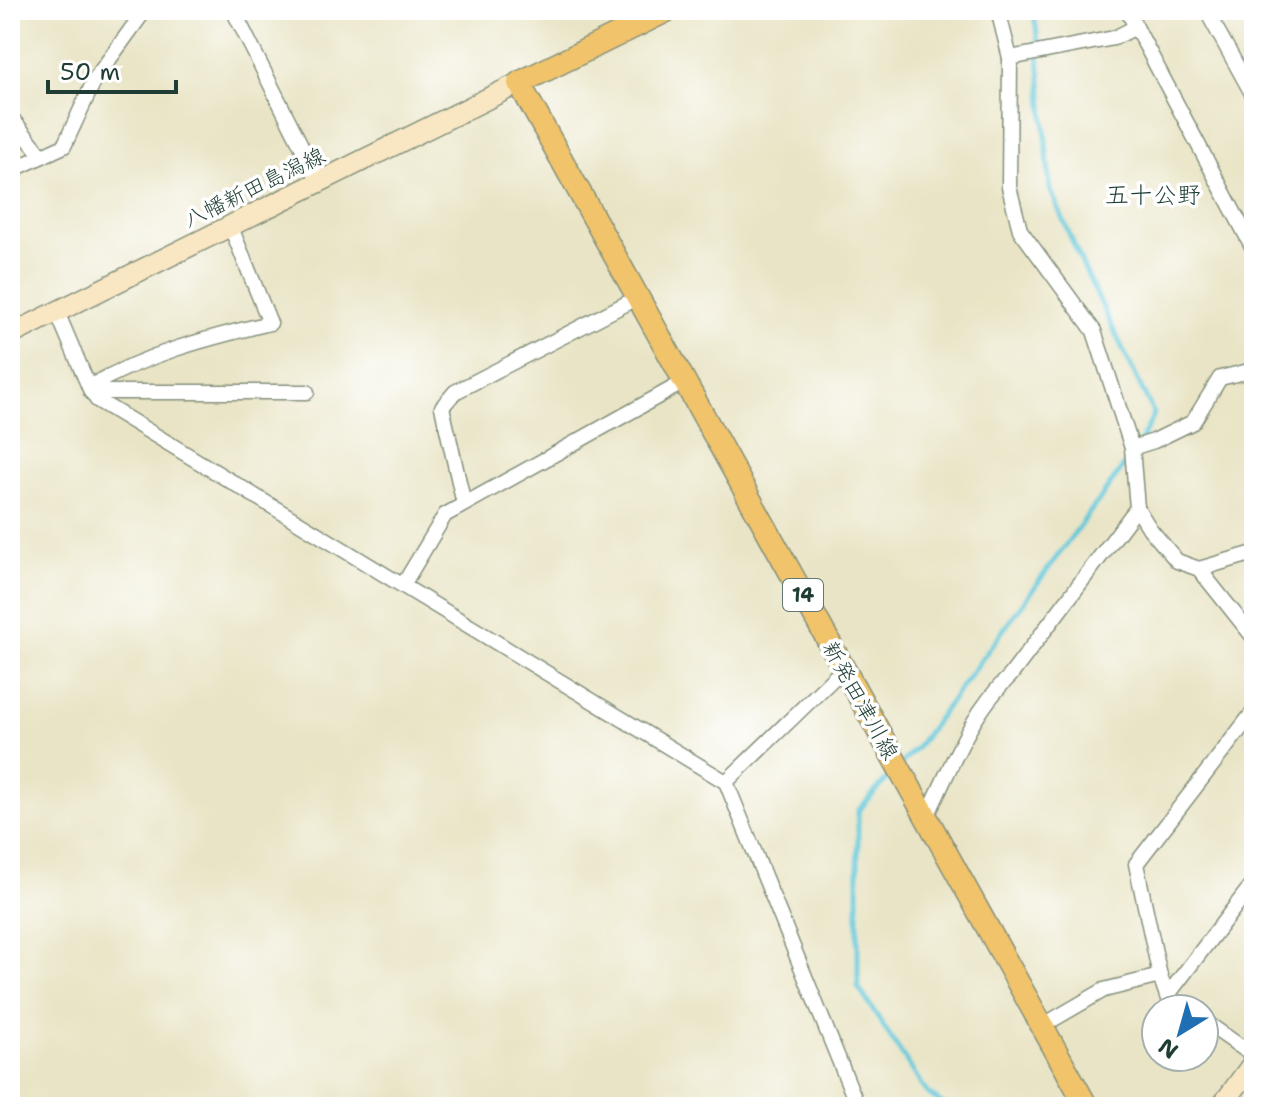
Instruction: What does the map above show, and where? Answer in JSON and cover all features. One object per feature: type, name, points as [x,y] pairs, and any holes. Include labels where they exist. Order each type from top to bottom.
[{"type":"main road","points":[[519,83],[668,10]]},
{"type":"main road","name":"八幡新田島潟線","points":[[13,326],[57,312],[519,83]]},
{"type":"main road","name":"新発田津川線","points":[[519,83],[1042,1026],[1080,1103]]},
{"type":"main road","points":[[1221,1107],[1254,1062]]},
{"type":"street","points":[[10,171],[64,146],[95,79],[145,10]]},
{"type":"street","points":[[233,10],[319,181]]},
{"type":"street","points":[[998,10],[1010,58],[1009,187],[1020,230],[1094,331],[1132,448],[1137,508],[1177,561],[1199,569],[1254,638]]},
{"type":"street","points":[[1127,10],[1254,250]]},
{"type":"street","points":[[1206,10],[1254,97]]},
{"type":"street","points":[[1010,58],[1114,38],[1136,27]]},
{"type":"street","points":[[10,116],[42,156]]},
{"type":"street","points":[[90,389],[118,370],[190,342],[270,323],[230,225]]},
{"type":"street","points":[[464,504],[442,407],[455,392],[637,298]]},
{"type":"street","points":[[57,312],[97,400],[726,782],[858,1107]]},
{"type":"street","points":[[1132,448],[1193,422],[1220,378],[1252,374]]},
{"type":"street","points":[[403,585],[445,515],[684,382]]},
{"type":"street","points":[[90,389],[307,392]]},
{"type":"street","points":[[926,818],[971,727],[993,692],[1010,676],[1137,508]]},
{"type":"street","points":[[1199,569],[1254,553]]},
{"type":"street","points":[[726,782],[843,669]]},
{"type":"street","points":[[1166,993],[1136,864],[1254,711]]},
{"type":"street","points":[[1169,993],[1254,882]]},
{"type":"street","points":[[1042,1026],[1104,990],[1160,976]]},
{"type":"street","points":[[1220,1032],[1254,1056]]},
{"type":"waterway","points":[[1033,10],[1050,189],[1154,414],[1141,441]]},
{"type":"waterway","points":[[903,762],[1129,459]]},
{"type":"waterway","points":[[893,772],[858,811],[858,987],[927,1093],[948,1107]]},
{"type":"district","name":"五十公野","points":[[1153,195]]}]
